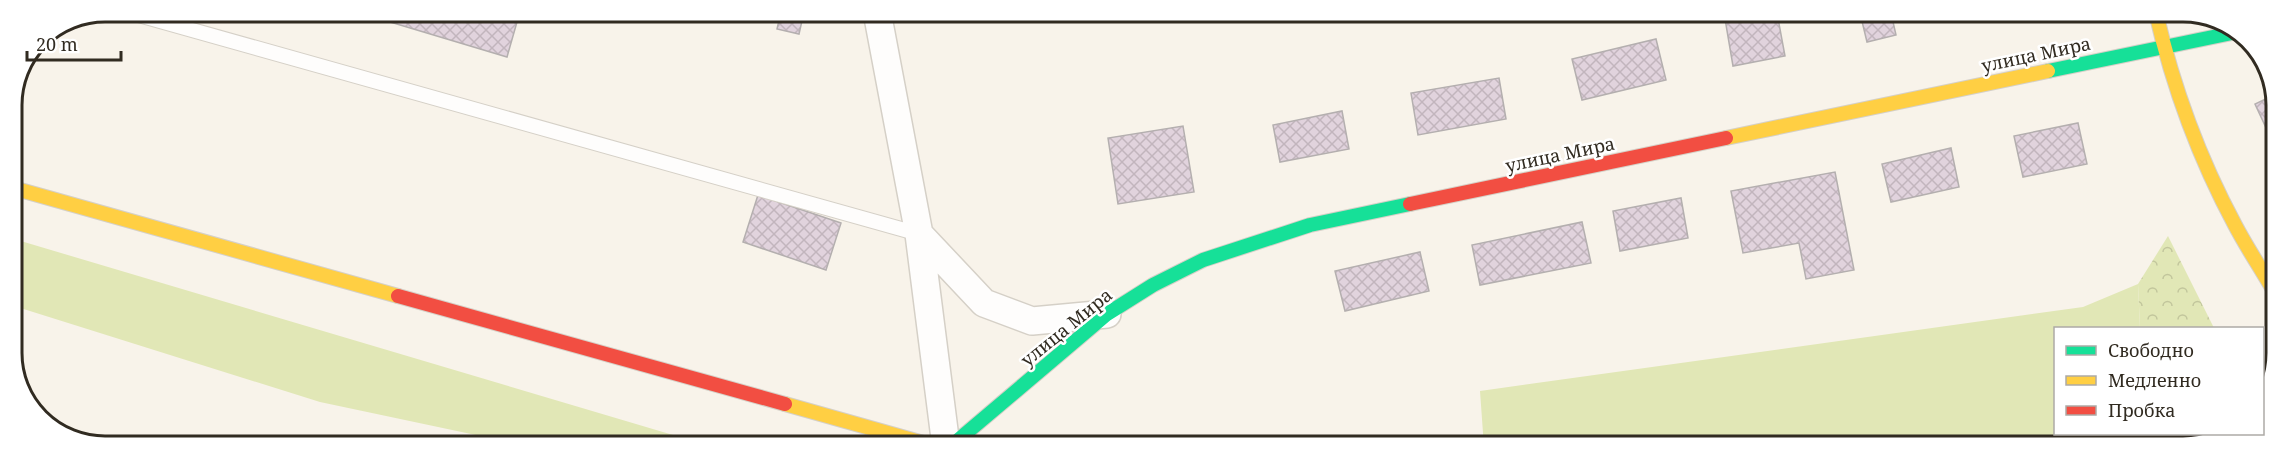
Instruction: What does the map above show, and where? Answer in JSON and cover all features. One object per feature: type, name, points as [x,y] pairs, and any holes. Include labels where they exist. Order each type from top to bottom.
[{"type":"street","points":[[879,22],[919,234],[947,436]]},
{"type":"street","points":[[2158,22],[2163,46],[2191,130],[2230,216],[2266,278]]},
{"type":"street","name":"улица Мира","points":[[960,436],[1107,314],[1153,285],[1203,260],[1310,225],[2225,34]]},
{"type":"street","points":[[22,191],[898,436]]},
{"type":"street","points":[[919,234],[984,303],[1032,321],[1107,314]]},
{"type":"lane","points":[[164,22],[919,234]]},
{"type":"green space","points":[[2168,236],[2214,327],[2140,327],[2138,284]]},
{"type":"green space","points":[[22,241],[681,436],[481,436],[320,402],[22,309]]},
{"type":"green space","points":[[2138,284],[2140,327],[2054,327],[2054,435],[2140,436],[1483,436],[1480,391],[2083,307]]},
{"type":"green space","points":[[2167,435],[2199,435],[2188,436]]},
{"type":"green space","points":[[2167,435],[2167,436],[2140,436]]},
{"type":"building","points":[[390,22],[517,22],[507,57]]},
{"type":"building","points":[[779,22],[802,22],[799,34],[777,29]]},
{"type":"building","points":[[1726,22],[1779,22],[1785,56],[1733,66]]},
{"type":"building","points":[[1862,22],[1893,22],[1896,35],[1867,42]]},
{"type":"building","points":[[1656,39],[1666,80],[1582,100],[1572,59]]},
{"type":"building","points":[[1499,78],[1506,119],[1418,135],[1411,93]]},
{"type":"building","points":[[2265,99],[2266,128],[2255,104]]},
{"type":"building","points":[[1342,111],[1349,149],[1280,162],[1273,125]]},
{"type":"building","points":[[2078,123],[2087,164],[2023,177],[2014,136]]},
{"type":"building","points":[[1183,126],[1194,192],[1118,204],[1108,138]]},
{"type":"building","points":[[1951,148],[1959,187],[1891,202],[1882,164]]},
{"type":"building","points":[[1835,172],[1854,270],[1806,279],[1799,243],[1743,253],[1731,191]]},
{"type":"building","points":[[758,195],[841,223],[826,270],[743,242]]},
{"type":"building","points":[[1681,198],[1688,238],[1620,251],[1613,211]]},
{"type":"building","points":[[1582,222],[1591,263],[1480,285],[1472,245]]},
{"type":"building","points":[[1420,252],[1429,291],[1345,311],[1335,271]]},
{"type":"traffic: fast","points":[[2048,71],[2226,34]]},
{"type":"traffic: fast","points":[[963,436],[1107,314],[1153,285],[1203,260],[1310,225],[1410,204]]},
{"type":"traffic: slow","points":[[2158,22],[2170,68],[2188,122],[2222,200],[2266,278]]},
{"type":"traffic: slow","points":[[1726,138],[2048,71]]},
{"type":"traffic: slow","points":[[22,191],[398,296]]},
{"type":"traffic: slow","points":[[785,404],[899,436]]},
{"type":"traffic: jam","points":[[1410,204],[1726,138]]},
{"type":"traffic: jam","points":[[398,296],[785,404]]}]
